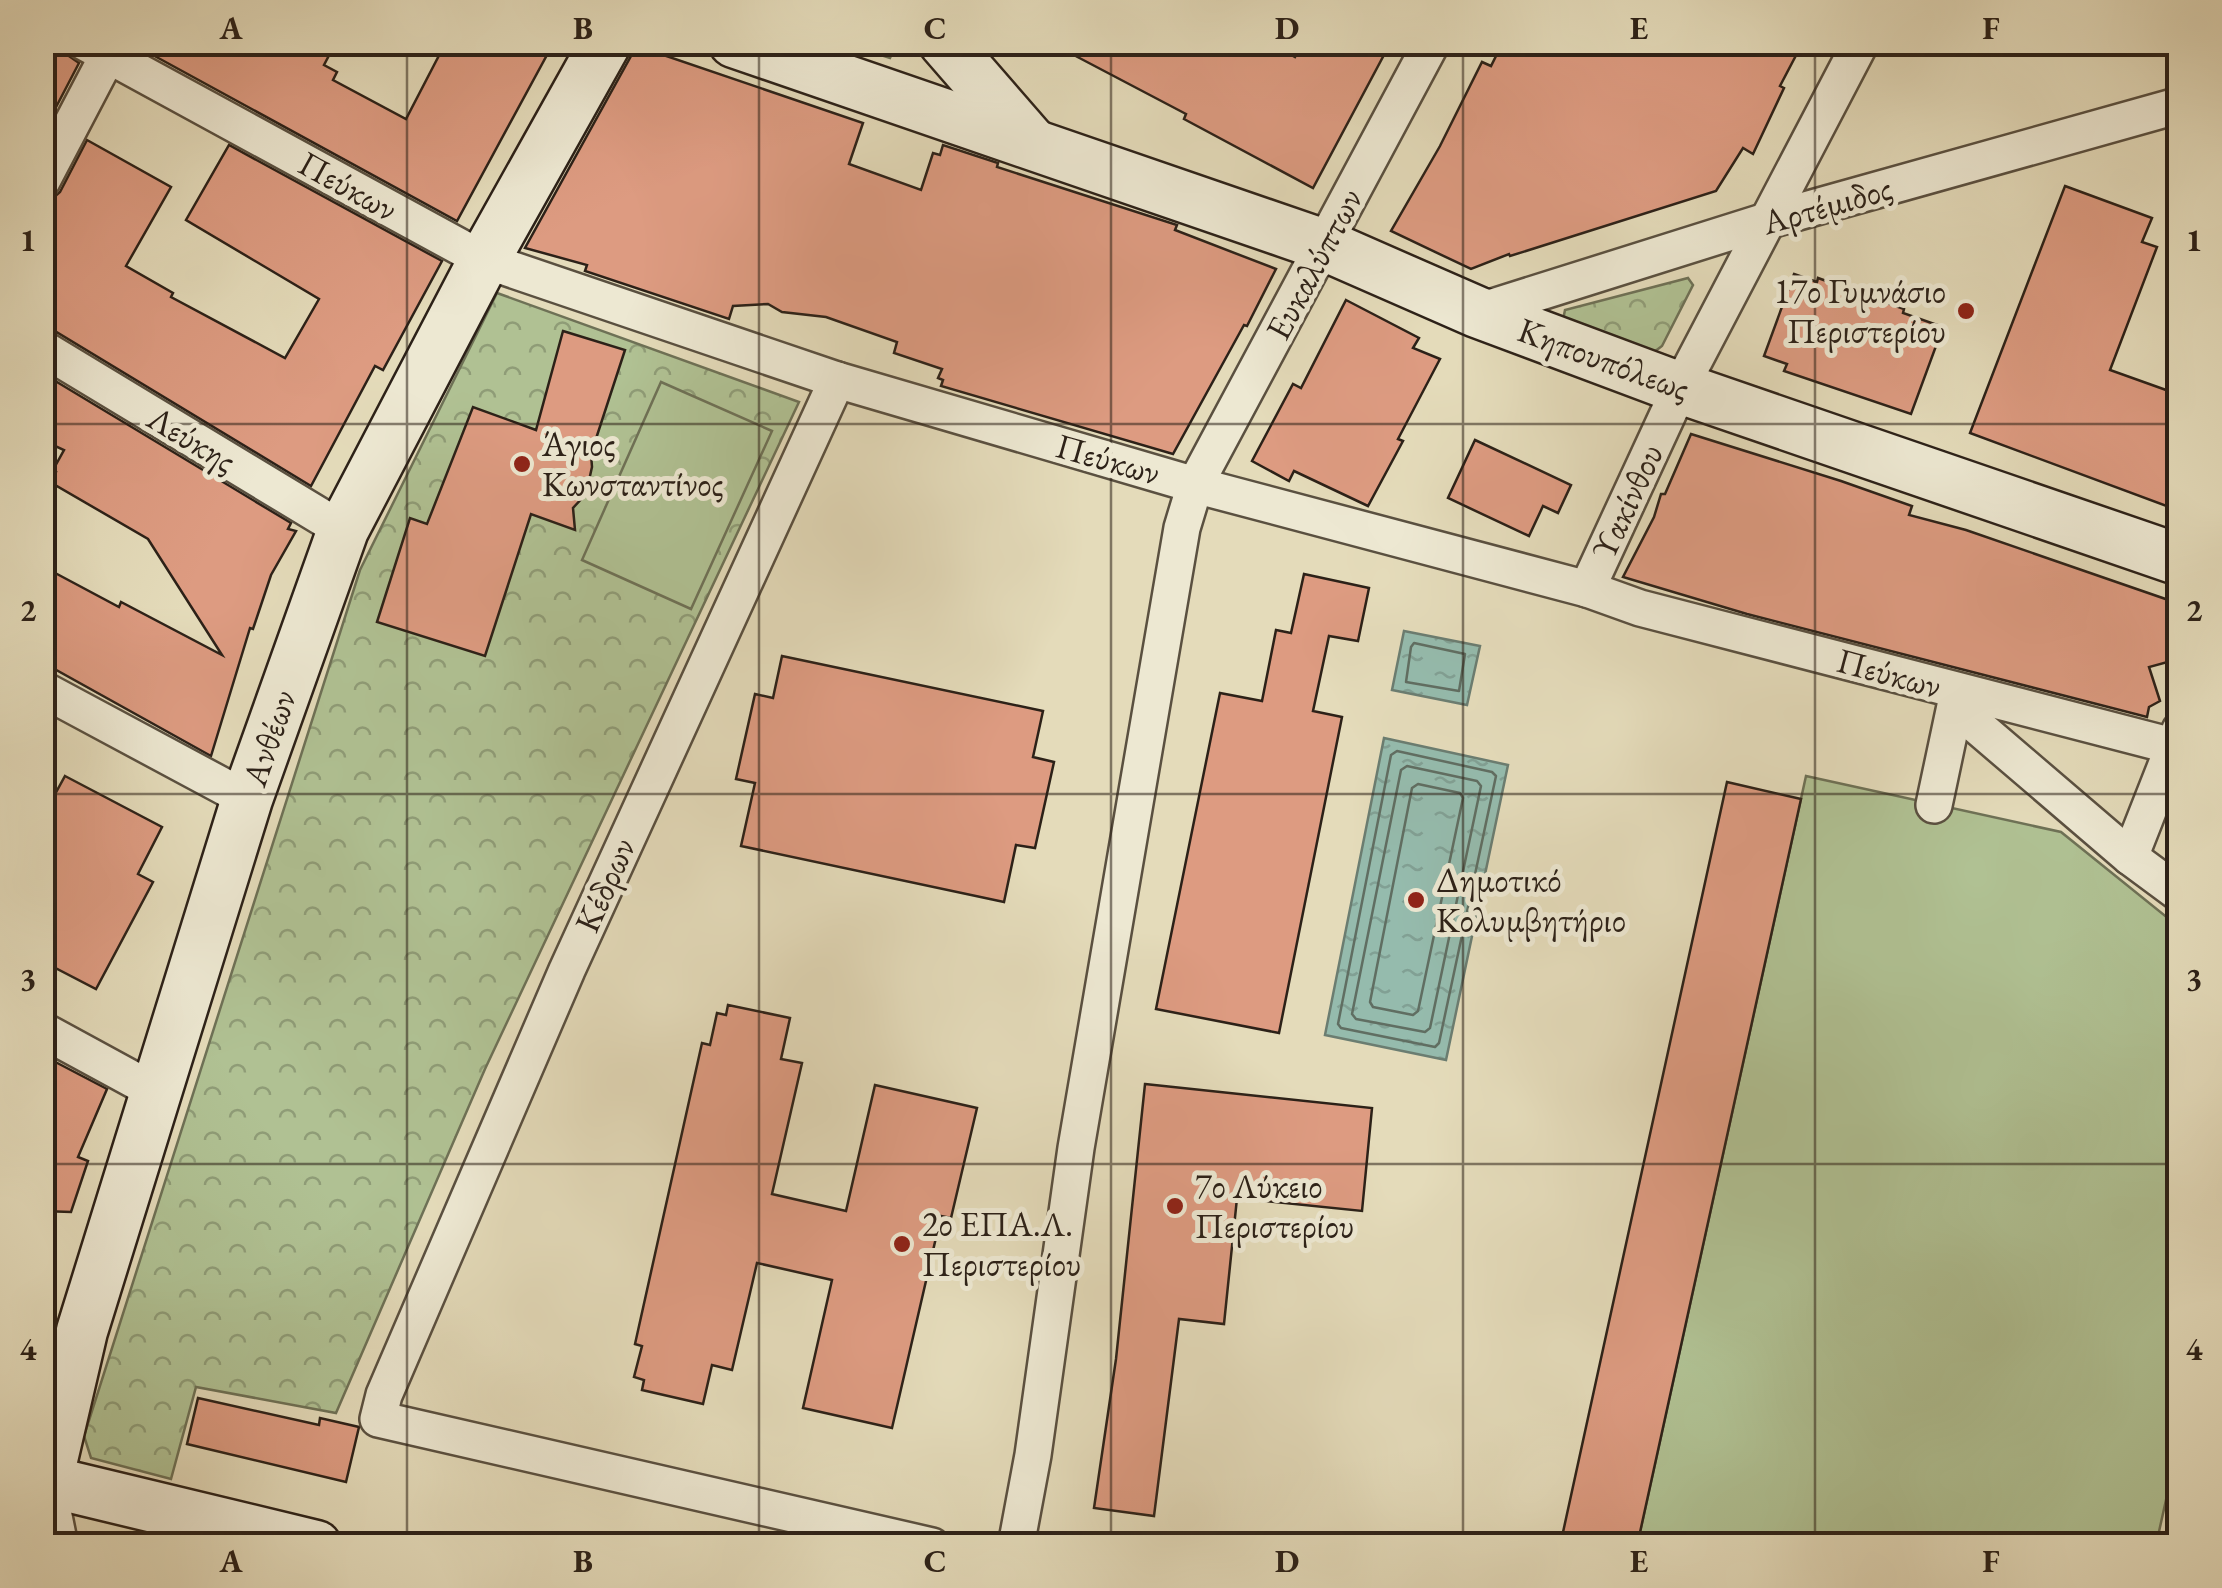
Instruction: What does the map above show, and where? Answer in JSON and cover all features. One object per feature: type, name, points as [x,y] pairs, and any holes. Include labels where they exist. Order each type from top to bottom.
[{"type":"street","name":"Ανθέων","points":[[45,1480],[55,1391],[82,1331],[247,799],[342,530],[484,260],[606,42]]},
{"type":"street","name":"Κηπουπόλεως","points":[[734,42],[1324,244],[1477,312],[1680,388],[2180,560]]},
{"type":"street","points":[[944,42],[1034,145]]},
{"type":"street","name":"Ευκαλύπτων","points":[[1016,1546],[1033,1454],[1076,1148],[1182,528],[1195,485],[1432,42]]},
{"type":"street","name":"Υακίνθου","points":[[1587,589],[1680,388],[1861,42]]},
{"type":"street","name":"Πεύκων","points":[[96,49],[484,260],[836,380],[1195,485],[1587,589],[1957,700],[2177,741]]},
{"type":"street","points":[[42,182],[96,49]]},
{"type":"street","name":"Αρτέμιδος","points":[[1477,312],[1766,222],[2180,105]]},
{"type":"street","name":"Λεύκης","points":[[42,348],[342,530]]},
{"type":"street","name":"Κέδρων","points":[[836,380],[567,970],[384,1395],[378,1420],[932,1546]]},
{"type":"street","points":[[42,689],[247,799]]},
{"type":"street","points":[[1934,805],[1957,700],[2130,857],[2173,883]]},
{"type":"street","points":[[2130,857],[2177,741]]},
{"type":"street","points":[[42,1030],[156,1092]]},
{"type":"street","points":[[60,1546],[45,1480],[300,1544]]},
{"type":"green space","points":[[843,43],[887,43],[895,47],[890,58]]},
{"type":"green space","points":[[1688,278],[1693,285],[1662,346],[1654,352],[1563,320],[1565,310]]},
{"type":"green space","points":[[497,293],[799,402],[485,1069],[336,1413],[196,1387],[171,1479],[91,1458],[84,1436],[360,570]]},
{"type":"green space","points":[[661,382],[772,431],[691,609],[582,560]]},
{"type":"green space","points":[[1806,776],[2061,832],[2179,927],[2180,1437],[2156,1545],[1637,1546]]},
{"type":"water","points":[[1404,631],[1480,646],[1467,705],[1392,690]]},
{"type":"water","name":"Δημοτικό Κολυμβητήριο","points":[[1384,738],[1508,765],[1446,1060],[1325,1035]]},
{"type":"building","points":[[42,42],[63,42],[66,54],[79,63],[42,134]]},
{"type":"building","points":[[129,42],[336,42],[324,65],[337,72],[333,80],[406,119],[446,42],[554,42],[457,221]]},
{"type":"building","points":[[1049,42],[1269,42],[1295,57],[1303,42],[1365,42],[1385,53],[1313,188],[1184,119],[1186,114]]},
{"type":"building","points":[[1503,42],[1803,42],[1780,86],[1784,88],[1753,154],[1743,148],[1716,191],[1471,269],[1391,231],[1482,62],[1491,66]]},
{"type":"building","points":[[634,45],[863,123],[849,164],[921,190],[933,153],[940,155],[943,145],[998,163],[997,167],[1177,225],[1175,230],[1276,269],[1173,454],[941,386],[943,380],[938,378],[942,369],[894,353],[897,342],[826,317],[782,312],[768,304],[733,306],[729,319],[585,271],[587,265],[525,248]]},
{"type":"building","points":[[87,140],[171,187],[126,266],[173,293],[171,297],[285,358],[319,299],[186,220],[229,145],[442,261],[383,370],[375,366],[311,486],[53,330],[42,327],[42,202],[60,192]]},
{"type":"building","points":[[2065,186],[2152,218],[2142,242],[2157,247],[2110,370],[2180,395],[2180,511],[1970,433]]},
{"type":"building","points":[[1794,274],[1817,282],[1818,278],[1943,327],[1911,414],[1784,371],[1787,364],[1764,356]]},
{"type":"building","points":[[1346,300],[1419,338],[1413,348],[1440,359],[1368,506],[1294,471],[1289,481],[1252,461],[1293,384],[1301,388]]},
{"type":"building","points":[[563,331],[625,350],[591,454],[586,494],[573,508],[575,530],[531,514],[485,656],[377,622],[410,518],[427,524],[473,407],[536,430]]},
{"type":"building","points":[[42,373],[291,523],[288,529],[296,531],[271,575],[253,629],[250,628],[211,756],[42,662],[42,566],[222,655],[148,539],[50,482],[64,450],[42,440]]},
{"type":"building","points":[[1691,434],[1912,506],[1909,515],[1966,530],[2180,604],[2180,644],[2175,660],[2149,667],[2160,701],[2149,707],[2147,717],[1747,614],[1623,577]]},
{"type":"building","points":[[1475,440],[1571,485],[1558,513],[1543,506],[1529,536],[1448,498]]},
{"type":"building","points":[[1304,574],[1369,588],[1358,641],[1329,636],[1313,711],[1342,717],[1279,1033],[1156,1009],[1220,693],[1262,701],[1276,630],[1291,633]]},
{"type":"building","points":[[782,656],[1043,711],[1033,757],[1054,762],[1035,848],[1016,845],[1004,902],[741,846],[755,783],[736,779],[755,694],[773,698]]},
{"type":"building","points":[[65,776],[162,827],[138,874],[153,882],[96,989],[42,961],[42,818]]},
{"type":"building","points":[[1727,782],[1801,799],[1637,1546],[1560,1546]]},
{"type":"building","points":[[728,1005],[790,1018],[781,1059],[802,1063],[772,1194],[846,1211],[875,1085],[977,1108],[951,1218],[941,1216],[892,1428],[803,1408],[832,1280],[757,1263],[732,1370],[712,1365],[703,1404],[642,1390],[644,1380],[634,1377],[642,1346],[635,1344],[702,1043],[710,1045],[717,1013],[726,1015]]},
{"type":"building","points":[[42,1055],[107,1089],[78,1157],[88,1161],[71,1212],[42,1211]]},
{"type":"building","name":"7ο Λύκειο Περιστερίου","points":[[1145,1084],[1372,1108],[1362,1211],[1237,1198],[1224,1324],[1179,1319],[1154,1516],[1094,1508],[1116,1359]]},
{"type":"building","points":[[198,1398],[319,1425],[320,1418],[359,1427],[346,1482],[187,1444]]},
{"type":"place","name":"17ο Γυμνάσιο Περιστερίου","points":[[1966,311]]},
{"type":"place","name":"Άγιος Κωνσταντίνος","points":[[522,464]]},
{"type":"place","name":"Δημοτικό Κολυμβητήριο","points":[[1416,900]]},
{"type":"place","name":"7ο Λύκειο Περιστερίου","points":[[1175,1206]]},
{"type":"place","name":"2ο ΕΠΑ.Λ. Περιστερίου","points":[[902,1244]]}]
